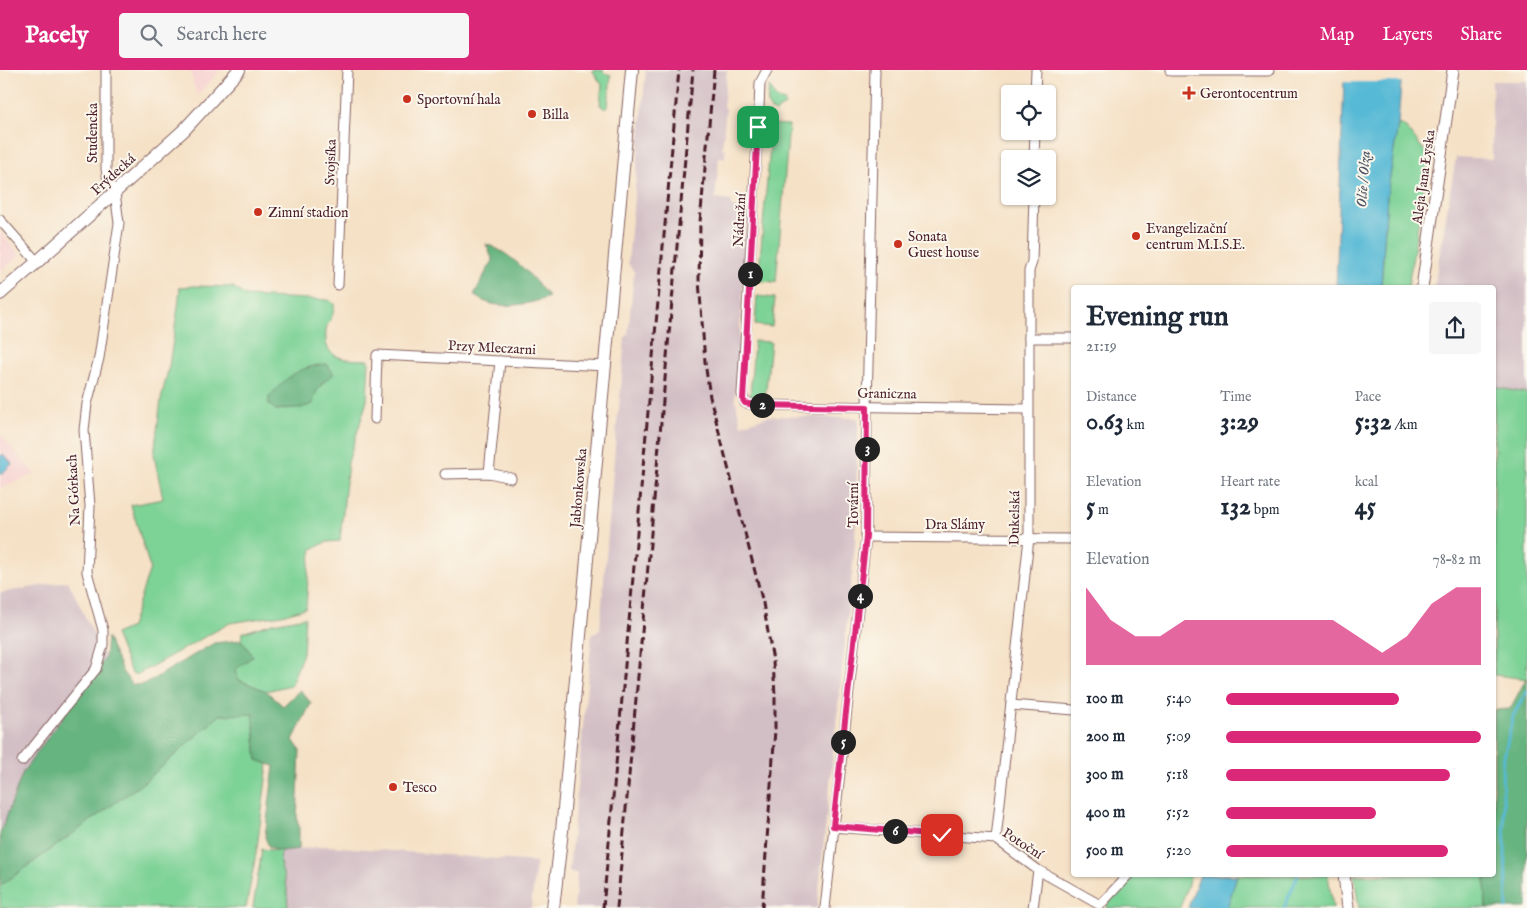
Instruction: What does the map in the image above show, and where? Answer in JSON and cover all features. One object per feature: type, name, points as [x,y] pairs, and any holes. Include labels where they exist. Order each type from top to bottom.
[{"type":"main road","name":"Frýdecká","points":[[0,294],[184,130],[239,70]]},
{"type":"main road","name":"Jabłonkowska","points":[[553,908],[606,366],[632,70]]},
{"type":"street","name":"Studencka","points":[[106,70],[106,170],[108,181],[115,193]]},
{"type":"street","name":"Svojsíka","points":[[338,285],[347,70]]},
{"type":"street","name":"Nádražní","points":[[745,403],[742,394],[758,109],[760,83],[767,70]]},
{"type":"street","name":"Tovární","points":[[825,908],[866,537],[867,407],[875,70]]},
{"type":"street","points":[[1035,85],[1036,70]]},
{"type":"street","points":[[1171,70],[1268,70]]},
{"type":"street","name":"Aleja Jana Łyska","points":[[1422,285],[1453,70]]},
{"type":"street","name":"Na Górkach","points":[[22,761],[96,669],[103,645],[102,630],[87,572],[90,506],[84,430],[87,404],[99,358],[120,223],[115,193]]},
{"type":"street","name":"Dukelská","points":[[996,840],[1029,538],[1029,338],[1034,205]]},
{"type":"street","points":[[0,220],[37,262]]},
{"type":"street","points":[[1029,338],[1071,338]]},
{"type":"street","name":"Przy Mleczarni","points":[[375,419],[378,355],[606,366]]},
{"type":"street","points":[[489,473],[500,361]]},
{"type":"street","name":"Graniczna","points":[[745,403],[754,405],[1028,409]]},
{"type":"street","points":[[445,474],[489,473],[512,478]]},
{"type":"street","name":"Dra Slámy","points":[[866,537],[1071,539]]},
{"type":"street","points":[[1011,704],[1071,710]]},
{"type":"street","name":"Potoční","points":[[833,826],[996,840],[1038,870],[1100,905],[1126,877]]},
{"type":"street","points":[[1033,908],[1038,870]]},
{"type":"street","points":[[1344,877],[1348,908]]},
{"type":"shaded area","points":[[190,70],[220,70],[197,96]]},
{"type":"shaded area","points":[[646,70],[727,70],[723,107],[726,108],[722,149],[726,149],[725,158],[719,158],[715,199],[731,201],[731,207],[740,207],[748,217],[735,398],[741,425],[769,416],[858,418],[855,545],[817,908],[574,908],[577,874],[569,871],[592,634],[600,629],[618,411],[634,272],[628,263]]},
{"type":"shaded area","points":[[1492,81],[1527,81],[1527,393],[1496,387],[1496,285],[1435,285],[1456,157],[1492,159]]},
{"type":"shaded area","points":[[0,232],[20,255],[0,272]]},
{"type":"shaded area","points":[[0,434],[35,474],[0,488]]},
{"type":"shaded area","points":[[68,581],[105,658],[23,772],[0,834],[0,593]]},
{"type":"shaded area","points":[[327,846],[536,862],[531,908],[288,908],[287,888],[280,863],[281,851]]},
{"type":"green space","points":[[592,70],[603,70],[604,73],[611,75],[608,106],[605,109],[600,105],[602,85]]},
{"type":"green space","points":[[769,87],[773,91],[774,96],[779,100],[785,101],[784,106],[776,112],[770,109],[767,104]]},
{"type":"green space","points":[[772,124],[789,125],[776,282],[758,281]]},
{"type":"green space","points":[[1398,124],[1404,126],[1429,156],[1408,285],[1381,285],[1387,196]]},
{"type":"green space","points":[[486,244],[496,248],[513,260],[528,273],[549,297],[521,304],[501,305],[491,304],[474,295],[493,261]]},
{"type":"green space","points":[[180,287],[233,287],[245,296],[329,300],[334,304],[334,307],[326,330],[328,348],[332,353],[343,358],[369,360],[367,401],[348,462],[340,541],[327,542],[312,549],[309,563],[306,608],[282,615],[230,623],[136,675],[131,673],[115,634],[131,627],[150,568],[131,505],[163,499],[154,455],[161,399],[169,366]],"holes":[[[326,380],[301,408],[277,410]]]},
{"type":"green space","points":[[757,296],[775,298],[772,327],[755,325]]},
{"type":"green space","points":[[754,341],[771,342],[765,398],[750,398]]},
{"type":"green space","points":[[327,364],[334,374],[320,386],[313,404],[301,408],[276,410],[269,405],[269,397],[288,378],[309,367]]},
{"type":"green space","points":[[1496,387],[1527,393],[1527,679],[1496,675]]},
{"type":"green space","points":[[305,617],[303,653],[291,685],[266,691],[239,680],[235,670],[253,656],[241,640],[242,633],[273,623]]},
{"type":"green space","points":[[107,637],[123,673],[133,685],[145,684],[214,643],[241,640],[253,656],[235,670],[239,680],[266,691],[283,706],[300,690],[311,703],[293,740],[300,750],[297,821],[299,826],[299,849],[281,851],[269,847],[265,837],[274,766],[257,760],[253,714],[220,715],[144,782],[0,886],[0,834],[23,772],[105,658]]},
{"type":"green space","points":[[1527,677],[1527,908],[1486,908],[1485,877],[1496,877],[1496,710],[1510,709]]},
{"type":"green space","points":[[253,714],[257,760],[268,764],[257,848],[246,908],[0,908],[0,886],[144,782],[220,715]]},
{"type":"green space","points":[[262,849],[281,851],[280,863],[287,888],[288,908],[253,908]]},
{"type":"green space","points":[[1131,877],[1190,877],[1180,908],[1106,908],[1112,897]]},
{"type":"green space","points":[[1236,877],[1328,877],[1333,908],[1227,908]]},
{"type":"green space","points":[[1354,877],[1485,877],[1486,908],[1359,908]]},
{"type":"water","name":"Olše / Olza","points":[[1402,70],[1398,124],[1387,196],[1381,285],[1336,285],[1344,81]]},
{"type":"water","points":[[3,454],[12,464],[0,475],[0,457]]},
{"type":"water","points":[[1199,877],[1236,877],[1227,908],[1188,908]]},
{"type":"pier","points":[[1343,70],[1405,70],[1404,82],[1342,82]]},
{"type":"waterway","points":[[1507,908],[1502,766],[1513,716],[1527,691]]},
{"type":"waterway","points":[[1284,908],[1297,877]]},
{"type":"railway","points":[[603,908],[679,70]]},
{"type":"railway","points":[[617,908],[693,70]]},
{"type":"railway","points":[[714,70],[700,222],[699,280],[705,362],[710,397],[763,603],[773,661],[775,730],[762,908]]},
{"type":"place","name":"Gerontocentrum","points":[[1189,93]]},
{"type":"place","name":"Sportovní hala","points":[[407,99]]},
{"type":"place","name":"Billa","points":[[532,114]]},
{"type":"place","name":"Zimní stadion","points":[[258,212]]},
{"type":"place","name":"Evangelizační centrum M.I.S.E.","points":[[1136,236]]},
{"type":"place","name":"Sonata Guest house","points":[[898,244]]},
{"type":"place","name":"Tesco","points":[[393,787]]},
{"type":"route","points":[[758,127],[743,400],[745,403],[754,405],[867,407],[866,537],[833,826],[942,835]]}]
